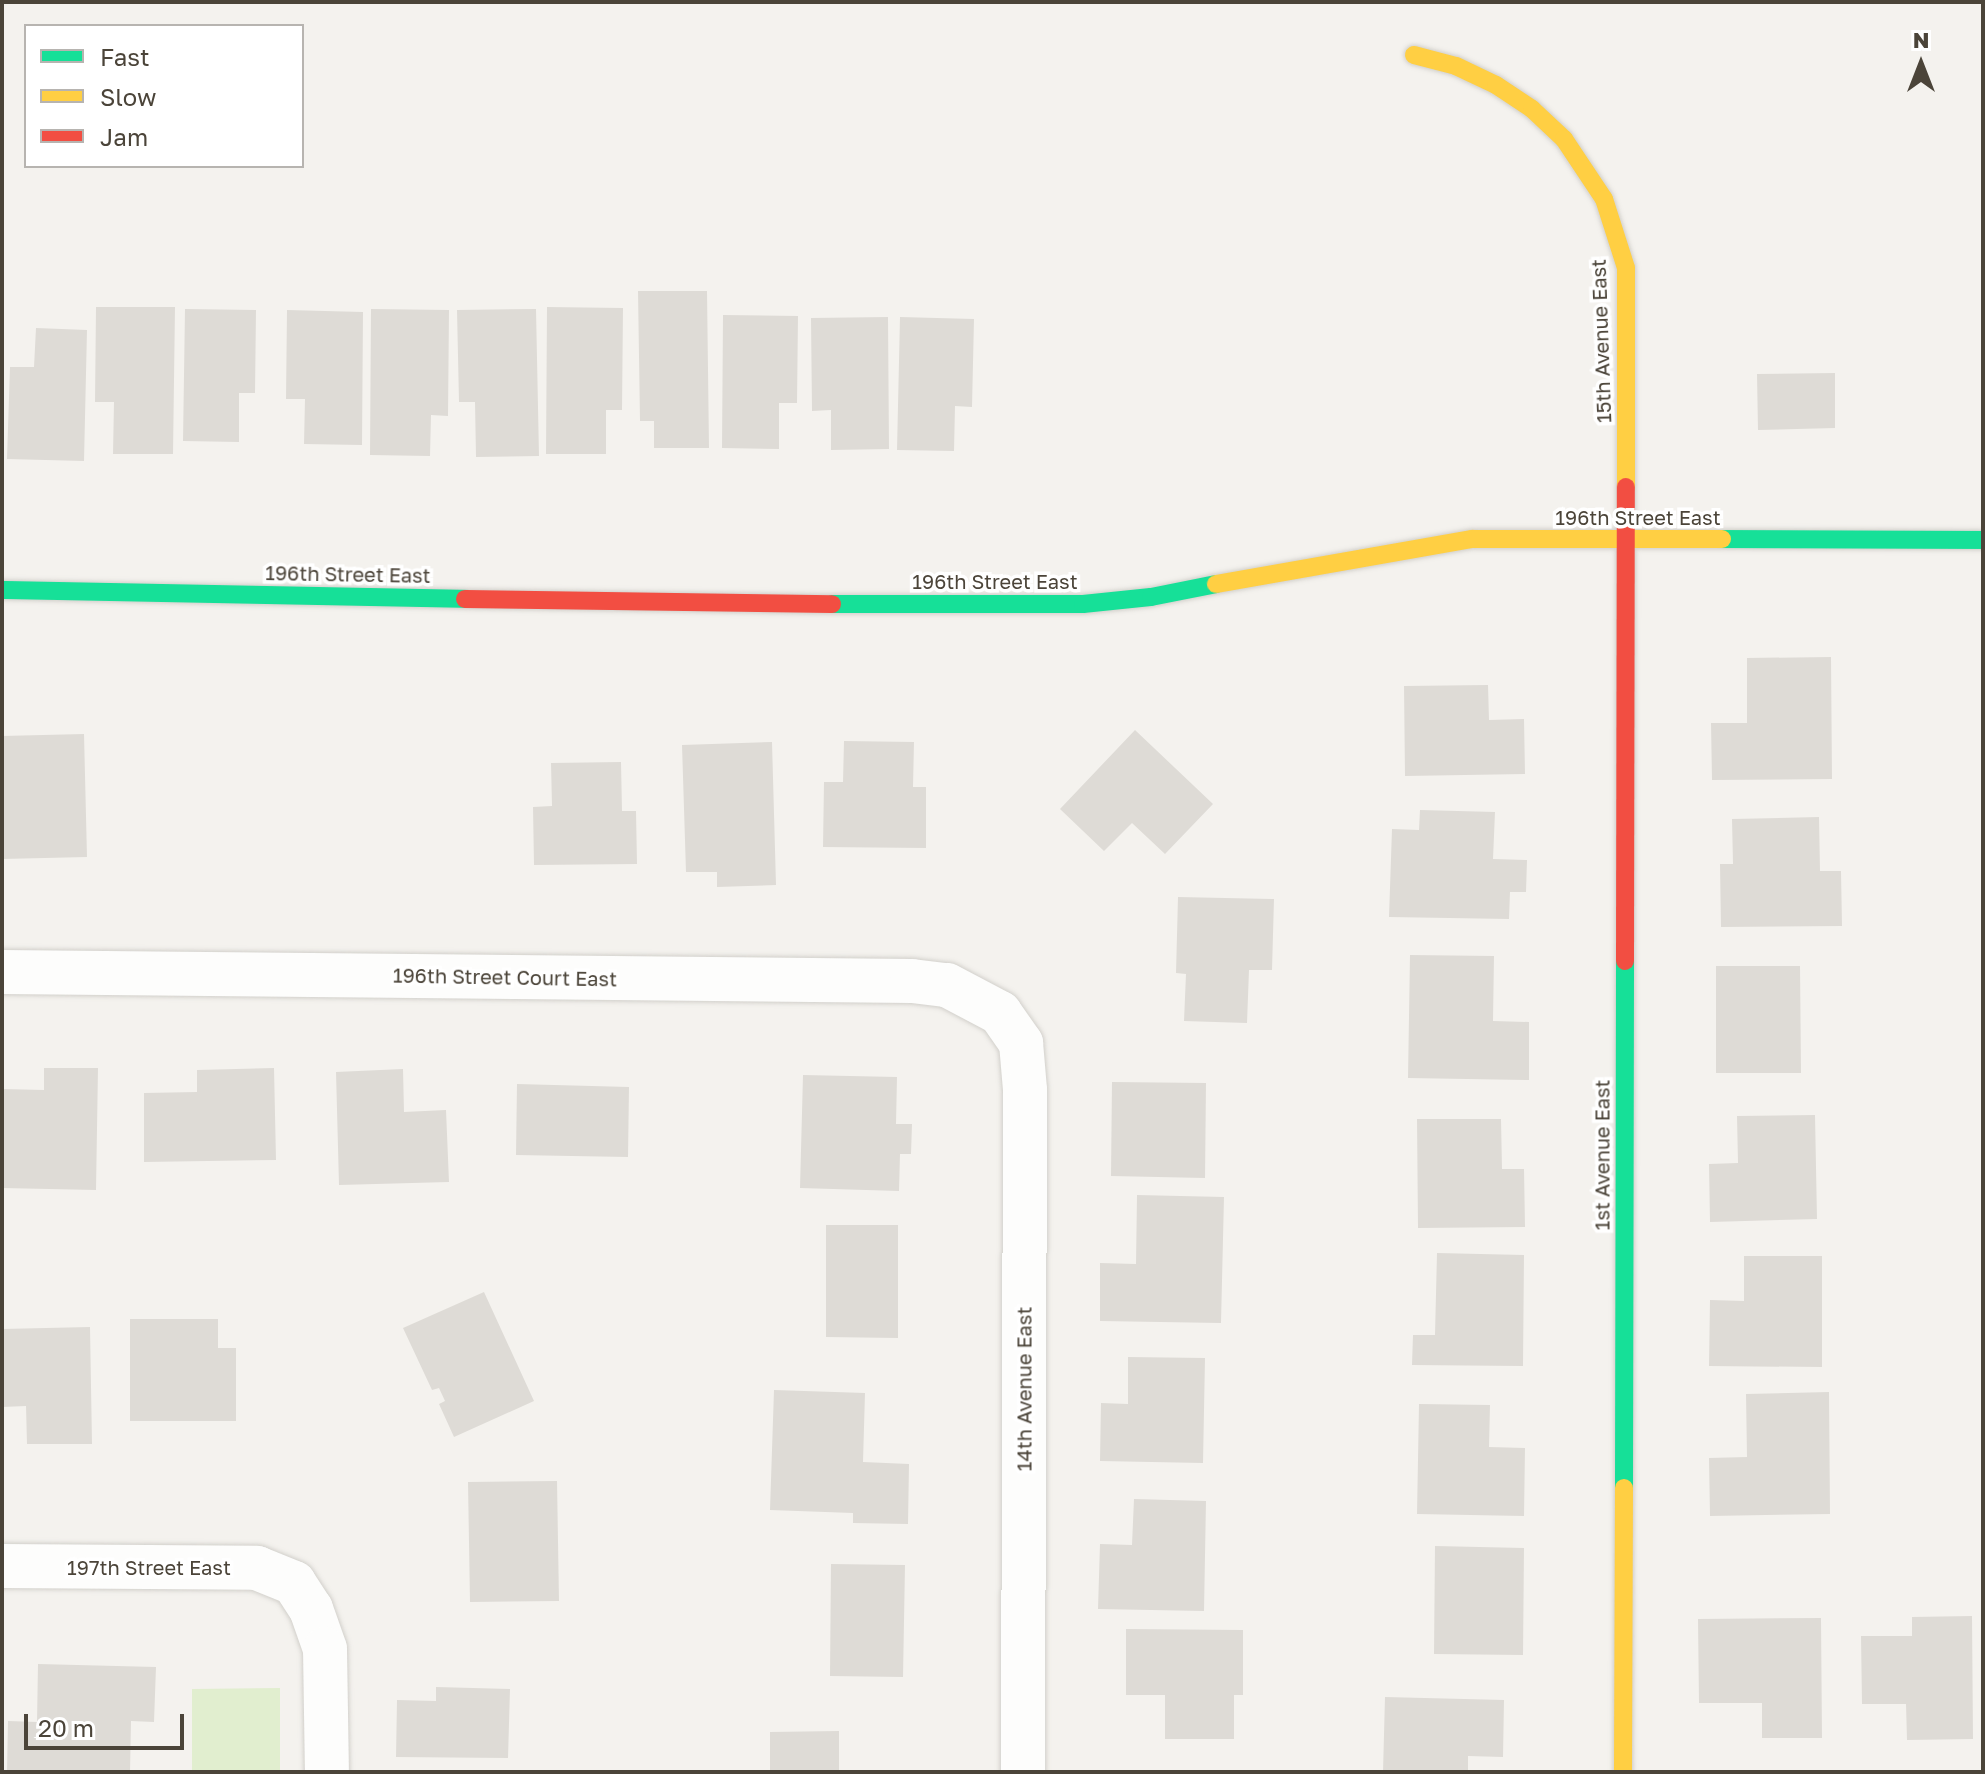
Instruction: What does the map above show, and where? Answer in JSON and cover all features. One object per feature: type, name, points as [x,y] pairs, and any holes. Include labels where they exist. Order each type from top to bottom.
[{"type":"street","name":"15th Avenue East","points":[[1414,55],[1456,66],[1496,85],[1532,109],[1564,139],[1604,199],[1626,268],[1625,539]]},
{"type":"street","name":"196th Street East","points":[[2,590],[743,604],[1083,604],[1151,597],[1395,550],[1472,539],[1983,540]]},
{"type":"street","name":"1st Avenue East","points":[[1623,1772],[1625,539]]},
{"type":"street","name":"196th Street Court East","points":[[2,972],[912,981],[947,985],[1000,1013]]},
{"type":"street","name":"14th Avenue East","points":[[1000,1013],[1021,1043],[1025,1090],[1023,1772]]},
{"type":"street","name":"197th Street East","points":[[2,1566],[257,1568],[294,1583],[311,1609],[325,1649],[327,1772]]},
{"type":"green space","points":[[280,1688],[280,1772],[192,1772],[192,1689]]},
{"type":"building","points":[[638,291],[707,291],[709,448],[654,448],[654,421],[640,421]]},
{"type":"building","points":[[96,307],[175,307],[173,454],[113,454],[114,402],[95,402]]},
{"type":"building","points":[[547,307],[623,308],[622,410],[606,410],[606,454],[546,454]]},
{"type":"building","points":[[185,309],[256,310],[255,393],[239,393],[239,442],[183,441]]},
{"type":"building","points":[[371,309],[449,310],[448,416],[431,415],[430,456],[370,455]]},
{"type":"building","points":[[536,309],[539,456],[476,457],[475,402],[459,402],[457,310]]},
{"type":"building","points":[[287,310],[363,312],[362,445],[304,444],[305,399],[286,399]]},
{"type":"building","points":[[723,315],[798,316],[797,403],[779,403],[779,449],[722,448]]},
{"type":"building","points":[[888,317],[889,449],[831,450],[831,410],[812,411],[811,318]]},
{"type":"building","points":[[900,317],[974,319],[972,407],[955,406],[954,451],[897,450]]},
{"type":"building","points":[[36,328],[87,330],[84,461],[7,459],[10,367],[34,367]]},
{"type":"building","points":[[1835,373],[1835,428],[1758,430],[1757,374]]},
{"type":"building","points":[[1831,657],[1832,779],[1712,780],[1711,723],[1747,723],[1747,658]]},
{"type":"building","points":[[1488,685],[1489,720],[1524,719],[1525,774],[1405,776],[1404,686]]},
{"type":"building","points":[[1135,730],[1213,804],[1165,854],[1132,823],[1104,851],[1060,809]]},
{"type":"building","points":[[84,734],[87,857],[2,859],[2,736]]},
{"type":"building","points":[[844,741],[914,742],[913,787],[926,787],[926,848],[823,847],[824,782],[843,782]]},
{"type":"building","points":[[772,742],[776,885],[717,887],[717,872],[686,872],[682,745]]},
{"type":"building","points":[[621,762],[622,811],[636,811],[637,864],[534,865],[533,807],[552,806],[551,763]]},
{"type":"building","points":[[1420,810],[1495,812],[1493,859],[1527,860],[1526,892],[1510,892],[1509,919],[1389,917],[1392,829],[1419,830]]},
{"type":"building","points":[[1819,817],[1820,871],[1841,871],[1842,926],[1721,927],[1720,864],[1733,864],[1732,819]]},
{"type":"building","points":[[1178,897],[1274,899],[1272,970],[1249,970],[1247,1023],[1184,1021],[1186,974],[1176,973]]},
{"type":"building","points":[[1410,955],[1494,956],[1493,1021],[1529,1022],[1529,1080],[1408,1078]]},
{"type":"building","points":[[1716,966],[1800,966],[1801,1073],[1716,1073]]},
{"type":"building","points":[[44,1068],[98,1068],[96,1190],[2,1188],[2,1089],[44,1090]]},
{"type":"building","points":[[274,1068],[276,1160],[144,1162],[144,1093],[197,1092],[197,1070]]},
{"type":"building","points":[[403,1069],[404,1112],[446,1110],[449,1182],[339,1185],[336,1072]]},
{"type":"building","points":[[803,1075],[897,1077],[896,1124],[912,1124],[911,1154],[900,1154],[899,1191],[800,1188]]},
{"type":"building","points":[[1112,1082],[1206,1083],[1205,1178],[1111,1176]]},
{"type":"building","points":[[517,1084],[629,1087],[628,1157],[516,1155]]},
{"type":"building","points":[[1815,1115],[1817,1219],[1710,1222],[1709,1164],[1738,1163],[1737,1116]]},
{"type":"building","points":[[1417,1119],[1501,1119],[1502,1169],[1524,1169],[1525,1227],[1418,1228]]},
{"type":"building","points":[[1137,1195],[1224,1197],[1221,1323],[1100,1321],[1100,1263],[1136,1264]]},
{"type":"building","points":[[826,1225],[898,1225],[898,1338],[826,1337]]},
{"type":"building","points":[[1437,1253],[1524,1255],[1523,1366],[1412,1365],[1413,1335],[1435,1335]]},
{"type":"building","points":[[1744,1256],[1822,1256],[1822,1367],[1709,1366],[1710,1300],[1744,1301]]},
{"type":"building","points":[[484,1292],[534,1401],[454,1437],[439,1404],[445,1401],[439,1388],[432,1390],[403,1328]]},
{"type":"building","points":[[130,1319],[218,1319],[218,1348],[236,1348],[236,1421],[130,1421]]},
{"type":"building","points":[[90,1327],[92,1444],[27,1444],[26,1406],[2,1407],[2,1329]]},
{"type":"building","points":[[1128,1357],[1205,1358],[1203,1463],[1100,1461],[1101,1403],[1128,1404]]},
{"type":"building","points":[[774,1390],[865,1393],[863,1462],[909,1464],[908,1524],[853,1523],[853,1513],[770,1510]]},
{"type":"building","points":[[1829,1392],[1830,1514],[1710,1516],[1709,1458],[1747,1457],[1746,1394]]},
{"type":"building","points":[[1419,1404],[1490,1405],[1489,1447],[1525,1448],[1524,1516],[1417,1514]]},
{"type":"building","points":[[557,1481],[559,1601],[470,1602],[468,1482]]},
{"type":"building","points":[[1134,1499],[1206,1501],[1204,1611],[1098,1609],[1100,1544],[1132,1545]]},
{"type":"building","points":[[1435,1546],[1524,1548],[1523,1655],[1434,1654]]},
{"type":"building","points":[[831,1564],[905,1565],[903,1677],[830,1676]]},
{"type":"building","points":[[1972,1616],[1973,1739],[1907,1740],[1906,1704],[1862,1704],[1861,1636],[1912,1636],[1912,1617]]},
{"type":"building","points":[[1821,1618],[1822,1738],[1762,1738],[1762,1703],[1699,1703],[1698,1619]]},
{"type":"building","points":[[1126,1629],[1243,1630],[1243,1695],[1234,1695],[1234,1739],[1165,1739],[1165,1695],[1126,1695]]},
{"type":"building","points":[[38,1664],[156,1667],[154,1722],[131,1721],[130,1772],[7,1772],[8,1721],[37,1722]]},
{"type":"building","points":[[436,1687],[510,1689],[508,1758],[396,1757],[397,1700],[436,1701]]},
{"type":"building","points":[[1385,1697],[1504,1700],[1503,1757],[1468,1756],[1468,1772],[1383,1772]]},
{"type":"building","points":[[839,1731],[839,1772],[770,1772],[770,1732]]},
{"type":"traffic: fast","points":[[1722,539],[1983,540]]},
{"type":"traffic: fast","points":[[832,604],[1083,604],[1151,597],[1216,584]]},
{"type":"traffic: fast","points":[[2,590],[465,599]]},
{"type":"traffic: fast","points":[[1624,1488],[1625,961]]},
{"type":"traffic: slow","points":[[1414,55],[1456,66],[1496,85],[1532,109],[1564,139],[1604,199],[1626,268],[1626,487]]},
{"type":"traffic: slow","points":[[1216,584],[1472,539],[1722,539]]},
{"type":"traffic: slow","points":[[1623,1772],[1624,1488]]},
{"type":"traffic: jam","points":[[1625,961],[1626,487]]},
{"type":"traffic: jam","points":[[465,599],[832,604]]}]
